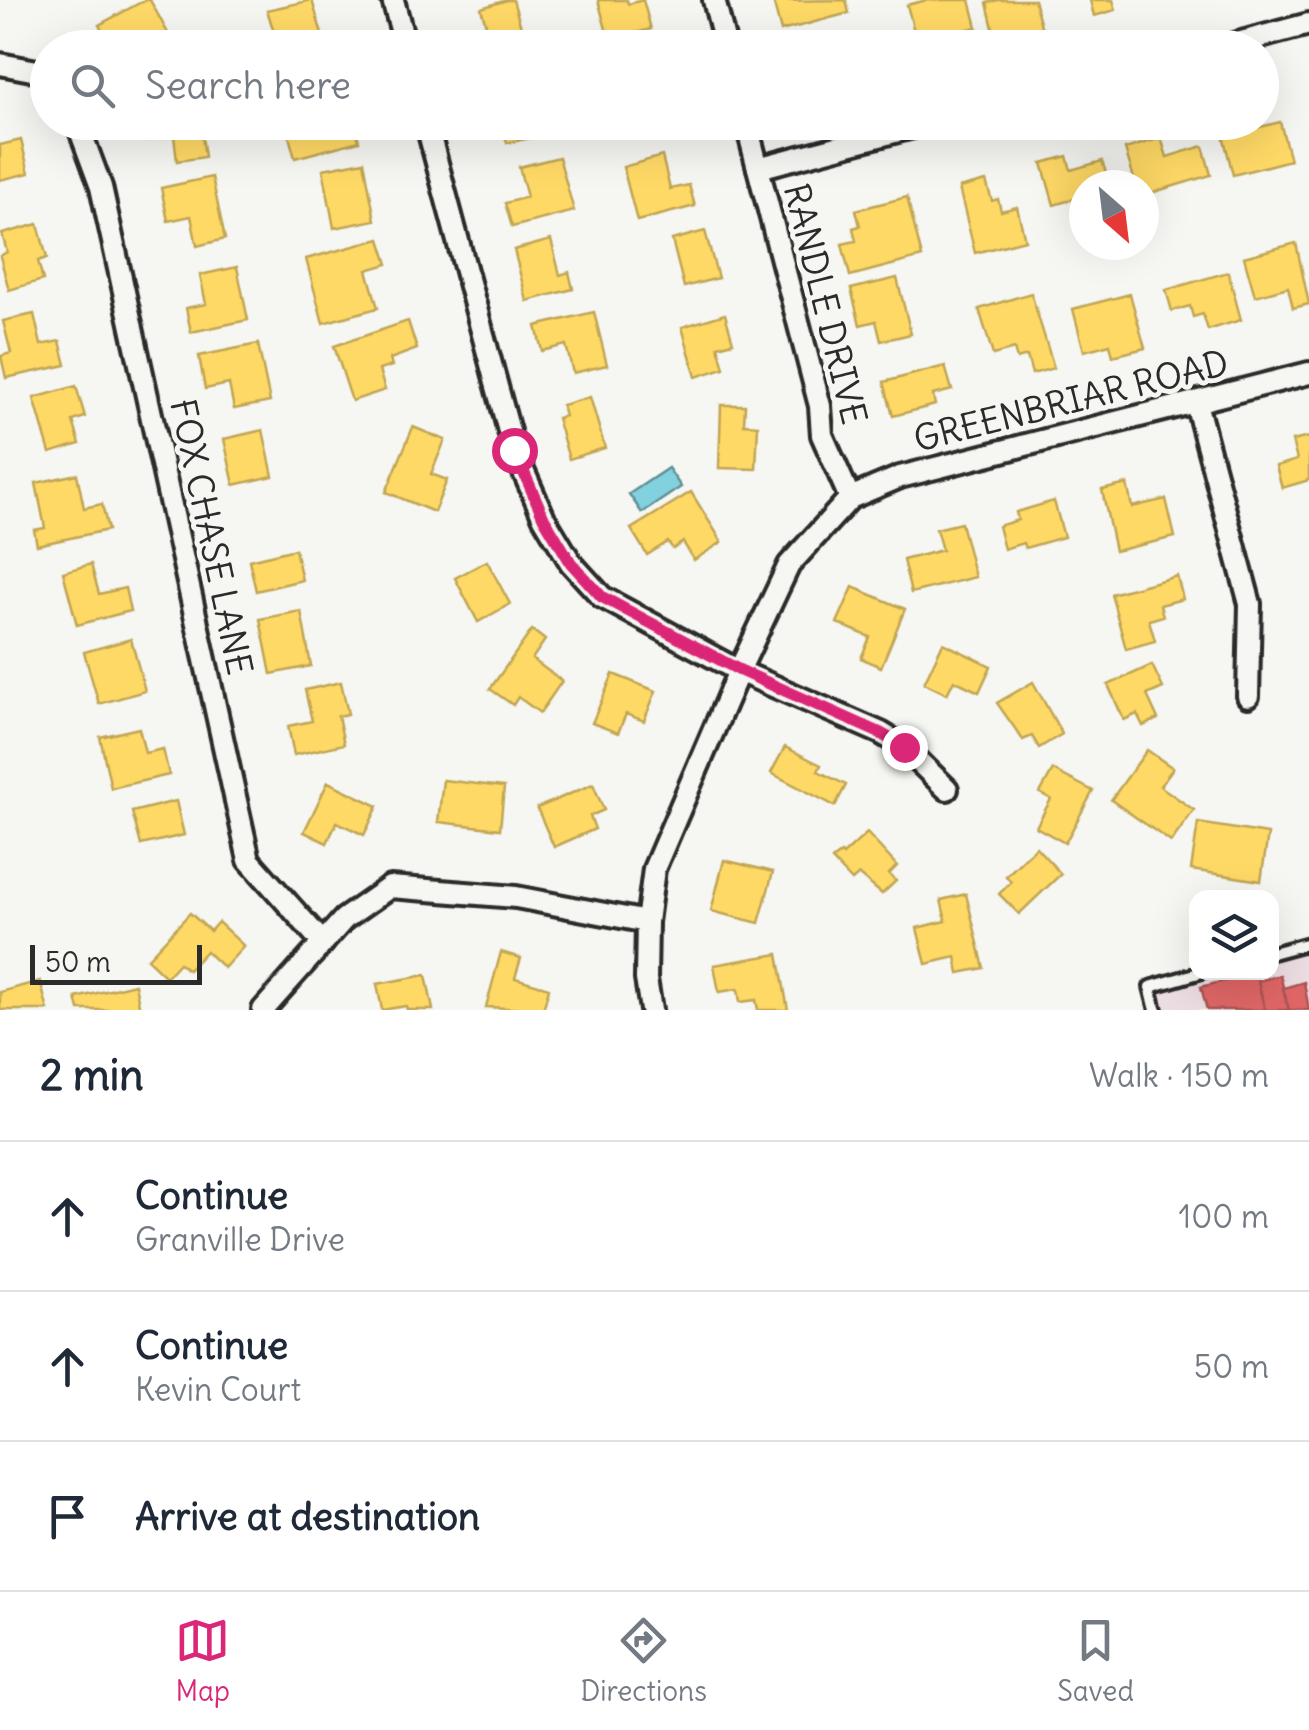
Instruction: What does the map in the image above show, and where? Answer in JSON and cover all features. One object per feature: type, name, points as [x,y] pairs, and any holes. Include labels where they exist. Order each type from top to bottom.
[{"type":"street","points":[[393,0],[401,30]]},
{"type":"street","points":[[714,0],[722,30]]},
{"type":"street","points":[[1279,32],[1309,24]]},
{"type":"street","points":[[0,64],[30,70]]},
{"type":"street","name":"FOX CHASE LANE","points":[[83,140],[101,187],[249,860],[323,943]]},
{"type":"street","points":[[431,140],[514,450],[544,518],[571,563],[602,597],[739,670],[904,747],[947,789]]},
{"type":"street","name":"RANDLE DRIVE","points":[[751,140],[820,406],[822,434],[850,498]]},
{"type":"street","points":[[758,168],[864,140]]},
{"type":"street","name":"GREENBRIAR ROAD","points":[[850,498],[900,477],[1309,373]]},
{"type":"street","points":[[1196,404],[1250,604],[1248,696]]},
{"type":"street","points":[[651,1010],[646,978],[647,922],[654,869],[739,670],[789,565],[850,498]]},
{"type":"street","points":[[263,1010],[344,919],[390,887],[516,896],[647,922]]},
{"type":"lane","points":[[1279,951],[1309,943]]},
{"type":"lane","points":[[1156,1010],[1150,987],[1189,976]]},
{"type":"shaded area","points":[[1309,943],[1309,1010],[1156,1010],[1150,987],[1189,976],[1189,980],[1279,980],[1279,951]]},
{"type":"water","points":[[668,468],[681,487],[642,513],[629,494]]},
{"type":"building: Homes","points":[[150,0],[166,30],[102,30],[99,25]]},
{"type":"building: Homes","points":[[312,0],[321,30],[273,30],[267,10]]},
{"type":"building: Homes","points":[[513,0],[522,30],[488,30],[481,8]]},
{"type":"building: Homes","points":[[598,0],[627,0],[628,4],[643,0],[651,29],[606,30]]},
{"type":"building: Homes","points":[[846,0],[849,13],[781,30],[773,1]]},
{"type":"building: Homes","points":[[927,0],[970,0],[977,27],[914,30],[907,5]]},
{"type":"building: Homes","points":[[1034,0],[1042,30],[993,30],[987,3]]},
{"type":"building: Homes","points":[[1090,0],[1113,0],[1116,10],[1094,16]]},
{"type":"building: Homes","points":[[1280,122],[1290,160],[1233,175],[1224,140],[1279,140]]},
{"type":"building: Homes","points":[[21,140],[29,173],[0,180],[0,145]]},
{"type":"building: Homes","points":[[174,140],[203,140],[205,157],[177,161]]},
{"type":"building: Homes","points":[[290,140],[359,140],[359,141],[295,158]]},
{"type":"building: Homes","points":[[1162,140],[1167,157],[1203,146],[1211,175],[1159,191],[1159,170],[1131,170],[1125,149]]},
{"type":"building: Homes","points":[[662,156],[670,189],[689,185],[695,206],[637,221],[623,167]]},
{"type":"building: Homes","points":[[1067,156],[1071,170],[1069,200],[1054,205],[1042,163]]},
{"type":"building: Homes","points":[[559,157],[574,211],[512,227],[505,203],[527,197],[519,167]]},
{"type":"building: Homes","points":[[364,161],[375,220],[334,228],[323,169]]},
{"type":"building: Homes","points":[[1102,161],[1105,170],[1071,170]]},
{"type":"building: Homes","points":[[212,177],[225,239],[197,246],[191,216],[168,221],[161,188]]},
{"type":"building: Homes","points":[[986,181],[992,201],[998,199],[1001,211],[1017,207],[1025,240],[975,253],[959,188]]},
{"type":"building: Homes","points":[[907,197],[922,257],[850,276],[842,244],[856,241],[853,228],[860,226],[856,210]]},
{"type":"building: Homes","points":[[38,224],[47,258],[38,261],[43,280],[9,290],[0,256],[7,252],[2,234]]},
{"type":"building: Homes","points":[[705,231],[718,278],[684,287],[672,240]]},
{"type":"building: Homes","points":[[380,239],[388,264],[367,270],[378,308],[323,323],[306,259]]},
{"type":"building: Homes","points":[[551,240],[560,275],[569,272],[573,289],[527,301],[514,250]]},
{"type":"building: Homes","points":[[1296,243],[1309,304],[1293,308],[1288,287],[1255,296],[1244,257]]},
{"type":"building: Homes","points":[[237,267],[248,320],[191,332],[186,308],[206,304],[200,275]]},
{"type":"building: Homes","points":[[1228,272],[1241,320],[1208,330],[1203,314],[1193,317],[1190,306],[1172,311],[1166,290]]},
{"type":"building: Homes","points":[[897,278],[911,334],[881,341],[876,321],[860,325],[851,289]]},
{"type":"building: Homes","points":[[1031,293],[1054,368],[1032,374],[1027,356],[1017,359],[1014,349],[993,355],[979,309]]},
{"type":"building: Homes","points":[[1130,294],[1145,348],[1113,356],[1110,344],[1084,351],[1073,309]]},
{"type":"building: Homes","points":[[594,312],[607,365],[573,373],[566,345],[542,351],[536,326]]},
{"type":"building: Homes","points":[[34,314],[41,345],[60,341],[66,365],[6,378],[1,356],[11,353],[3,321]]},
{"type":"building: Homes","points":[[725,314],[733,342],[718,346],[724,368],[696,377],[682,327]]},
{"type":"building: Homes","points":[[408,321],[417,349],[390,359],[392,366],[379,370],[385,390],[352,401],[334,346]]},
{"type":"building: Homes","points":[[258,344],[270,402],[234,409],[229,384],[205,389],[199,356]]},
{"type":"building: Homes","points":[[945,366],[952,390],[933,395],[935,405],[893,416],[884,382]]},
{"type":"building: Homes","points":[[76,386],[85,417],[73,421],[80,444],[50,453],[34,398]]},
{"type":"building: Homes","points":[[590,397],[605,448],[569,459],[557,418],[565,416],[562,405]]},
{"type":"building: Homes","points":[[721,405],[745,405],[744,424],[758,425],[756,469],[719,468]]},
{"type":"building: Homes","points":[[413,427],[445,440],[431,474],[447,480],[434,512],[386,492]]},
{"type":"building: Homes","points":[[263,430],[273,476],[234,485],[224,439]]},
{"type":"building: Homes","points":[[1309,437],[1309,480],[1282,488],[1276,466],[1297,460],[1292,441]]},
{"type":"building: Homes","points":[[77,474],[84,508],[102,504],[108,530],[37,545],[34,530],[45,528],[36,483]]},
{"type":"building: Homes","points":[[1127,484],[1132,507],[1166,499],[1175,537],[1115,551],[1102,490]]},
{"type":"building: Homes","points":[[691,492],[722,542],[694,560],[683,542],[673,549],[668,542],[647,555],[631,529]]},
{"type":"building: Homes","points":[[1054,501],[1064,537],[1025,548],[1023,543],[1004,549],[998,526],[1018,520],[1016,512]]},
{"type":"building: Homes","points":[[961,523],[975,577],[911,593],[903,560],[942,550],[936,529]]},
{"type":"building: Homes","points":[[295,549],[302,580],[256,591],[249,560]]},
{"type":"building: Homes","points":[[487,561],[510,604],[478,622],[455,578]]},
{"type":"building: Homes","points":[[91,564],[99,594],[125,588],[130,611],[77,625],[63,572]]},
{"type":"building: Homes","points":[[1177,576],[1183,599],[1160,605],[1163,616],[1149,620],[1155,641],[1126,649],[1111,594]]},
{"type":"building: Homes","points":[[853,587],[905,609],[881,667],[861,658],[870,637],[837,623]]},
{"type":"building: Homes","points":[[301,611],[311,666],[271,674],[260,619]]},
{"type":"building: Homes","points":[[532,630],[545,640],[532,659],[562,681],[540,713],[518,697],[513,705],[490,689]]},
{"type":"building: Homes","points":[[131,639],[145,691],[99,704],[84,652]]},
{"type":"building: Homes","points":[[943,643],[991,666],[979,692],[954,680],[947,694],[924,683]]},
{"type":"building: Homes","points":[[1152,665],[1163,688],[1147,695],[1158,719],[1143,726],[1137,714],[1124,720],[1108,685]]},
{"type":"building: Homes","points":[[613,674],[656,691],[644,721],[626,714],[618,733],[592,723]]},
{"type":"building: Homes","points":[[341,682],[348,714],[338,716],[344,744],[294,755],[288,726],[312,721],[305,690]]},
{"type":"building: Homes","points":[[1033,682],[1062,734],[1039,748],[1032,736],[1023,740],[997,703]]},
{"type":"building: Homes","points":[[139,728],[145,753],[163,749],[169,775],[111,788],[100,737]]},
{"type":"building: Homes","points":[[785,747],[821,765],[818,771],[846,785],[835,806],[771,773]]},
{"type":"building: Homes","points":[[1147,750],[1173,768],[1160,786],[1194,810],[1171,842],[1111,800]]},
{"type":"building: Homes","points":[[1053,770],[1093,791],[1065,843],[1036,827],[1051,799],[1040,793]]},
{"type":"building: Homes","points":[[443,780],[504,787],[500,829],[438,822]]},
{"type":"building: Homes","points":[[328,782],[378,806],[364,835],[337,822],[327,843],[304,832]]},
{"type":"building: Homes","points":[[593,784],[604,810],[590,816],[595,829],[554,847],[537,808]]},
{"type":"building: Homes","points":[[176,801],[184,835],[141,845],[132,812]]},
{"type":"building: Homes","points":[[1198,823],[1268,834],[1261,881],[1191,870]]},
{"type":"building: Homes","points":[[867,833],[897,866],[889,874],[896,881],[882,894],[859,875],[852,881],[832,860]]},
{"type":"building: Homes","points":[[1036,847],[1061,874],[1019,914],[999,894],[1011,882],[1006,876]]},
{"type":"building: Homes","points":[[724,860],[773,872],[759,923],[711,911]]},
{"type":"building: Homes","points":[[966,894],[984,968],[959,973],[956,957],[926,964],[917,928],[946,921],[941,900]]},
{"type":"building: Homes","points":[[190,913],[210,931],[218,922],[244,946],[224,968],[206,951],[188,970],[179,963],[166,977],[147,959]]},
{"type":"building: Homes","points":[[501,952],[521,958],[515,978],[549,988],[543,1010],[486,1007]]},
{"type":"building: Homes","points":[[778,954],[788,1010],[758,1010],[756,1000],[740,1002],[738,989],[719,992],[714,965]]},
{"type":"building: Homes","points":[[426,975],[433,1010],[407,1010],[406,1006],[382,1010],[377,984]]},
{"type":"building: Homes","points":[[40,981],[48,1010],[0,1010],[0,992]]},
{"type":"building: Homes","points":[[135,984],[140,1010],[79,1010],[76,998]]},
{"type":"building: Shops","points":[[1279,975],[1289,1010],[1265,1010],[1258,981],[1279,980]]},
{"type":"building: Shops","points":[[1228,980],[1258,980],[1265,1010],[1207,1010],[1201,987]]},
{"type":"building: Shops","points":[[1304,982],[1309,1010],[1289,1010],[1283,988]]},
{"type":"route","points":[[514,450],[544,518],[571,563],[602,597],[739,670],[904,747]]}]
